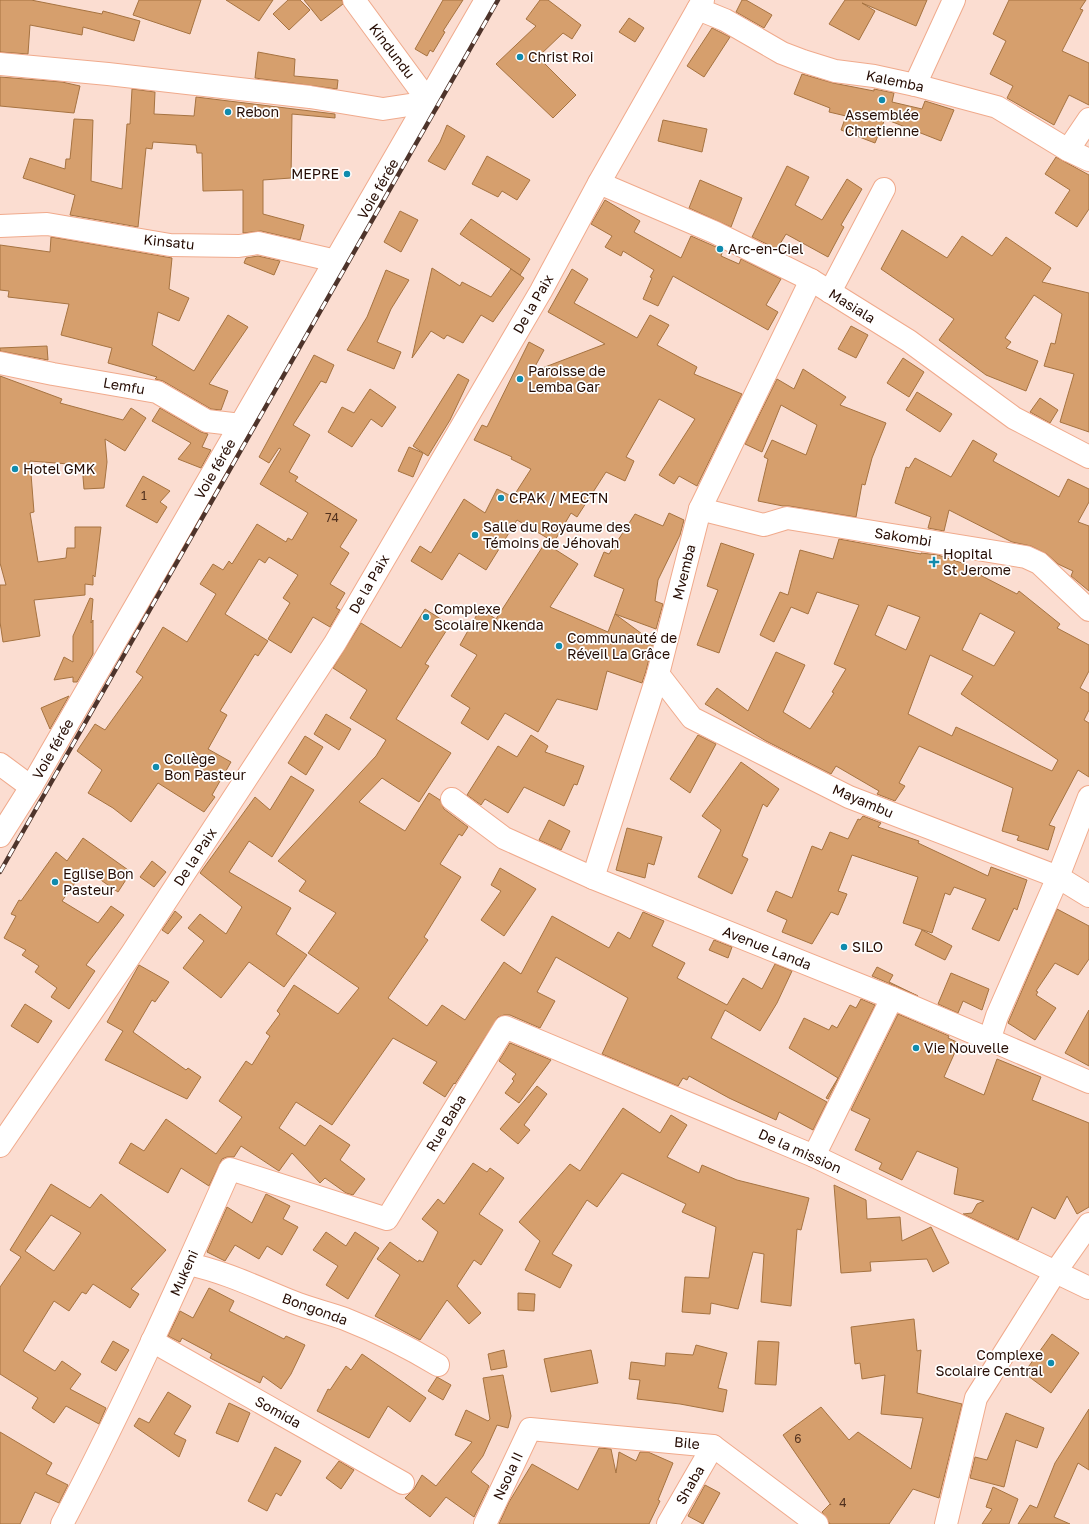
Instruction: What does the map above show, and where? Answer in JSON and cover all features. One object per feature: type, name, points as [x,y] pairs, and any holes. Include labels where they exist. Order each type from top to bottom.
[{"type":"street","name":"Kindundu","points":[[354,0],[429,102]]},
{"type":"street","name":"Voie férée","points":[[0,836],[31,787],[429,102],[486,0]]},
{"type":"street","points":[[915,84],[954,0]]},
{"type":"street","name":"Kalemba","points":[[700,5],[782,53],[803,61],[835,71],[874,76],[915,84],[997,108],[1068,150],[1089,160]]},
{"type":"street","name":"De la Paix","points":[[0,1146],[132,953],[334,643],[537,298],[599,183],[700,5]]},
{"type":"street","points":[[0,64],[108,74],[310,97],[383,109],[429,102]]},
{"type":"street","points":[[1068,150],[1089,119]]},
{"type":"street","name":"Masiala","points":[[599,183],[714,232],[811,280],[909,341],[1014,418],[1089,457]]},
{"type":"street","points":[[830,292],[884,189]]},
{"type":"street","name":"Kinsatu","points":[[0,226],[47,224],[170,244],[239,246],[258,243],[336,261]]},
{"type":"street","name":"Mvemba","points":[[593,878],[658,674],[700,509],[811,280]]},
{"type":"street","name":"Lemfu","points":[[0,363],[157,392],[207,421],[241,425]]},
{"type":"street","name":"Sakombi","points":[[700,509],[764,525],[787,518],[1026,557],[1039,563],[1089,610]]},
{"type":"street","name":"Mayambu","points":[[658,674],[692,718],[849,797],[1058,877],[1089,896]]},
{"type":"street","points":[[0,764],[31,787]]},
{"type":"street","points":[[989,1041],[997,1016],[1058,877],[1089,797]]},
{"type":"street","name":"Avenue Landa","points":[[452,799],[504,838],[593,878],[892,998],[989,1041],[1089,1082]]},
{"type":"street","points":[[814,1156],[892,998]]},
{"type":"street","name":"De la mission","points":[[504,1027],[814,1156],[1089,1288]]},
{"type":"street","name":"Rue Baba","points":[[387,1219],[504,1027]]},
{"type":"street","name":"Mukeni","points":[[62,1524],[106,1442],[230,1169],[387,1219]]},
{"type":"street","points":[[946,1524],[976,1398],[1056,1271],[1089,1224]]},
{"type":"street","name":"Bongonda","points":[[188,1264],[209,1268],[249,1282],[295,1303],[344,1319],[406,1345],[438,1364]]},
{"type":"street","name":"Somida","points":[[152,1341],[403,1483]]},
{"type":"street","name":"Bile","points":[[530,1429],[712,1446],[818,1524]]},
{"type":"street","name":"Nsola II","points":[[485,1524],[530,1429]]},
{"type":"street","name":"Shaba","points":[[668,1524],[712,1446]]},
{"type":"building","points":[[0,0],[31,0],[102,14],[103,11],[140,21],[134,41],[83,27],[82,35],[30,25],[28,54],[0,52]]},
{"type":"building","points":[[139,0],[201,0],[190,34],[133,15]]},
{"type":"building","points":[[226,0],[273,0],[259,21]]},
{"type":"building","points":[[288,0],[300,0],[310,10],[289,30],[273,14]]},
{"type":"building","points":[[304,0],[342,0],[343,4],[321,21]]},
{"type":"building","points":[[443,0],[463,0],[443,31],[445,32],[433,52],[430,50],[427,56],[415,49]]},
{"type":"building","points":[[540,0],[548,0],[581,25],[572,39],[563,33],[538,57],[576,95],[553,118],[496,64],[536,26],[526,19]]},
{"type":"building","points":[[742,0],[746,0],[772,15],[764,28],[736,12]]},
{"type":"building","points":[[845,0],[927,0],[916,26],[862,3],[875,11],[859,40],[829,24]]},
{"type":"building","points":[[1009,0],[1086,0],[1080,9],[1083,10],[1062,51],[1089,63],[1089,105],[1069,95],[1054,125],[1007,98],[1013,86],[990,74],[1006,41],[993,34]]},
{"type":"building","points":[[629,18],[644,28],[635,42],[619,32]]},
{"type":"building","points":[[712,28],[730,37],[704,77],[687,66]]},
{"type":"building","points":[[258,52],[295,59],[294,76],[338,80],[337,89],[255,78]]},
{"type":"building","points":[[802,74],[833,83],[874,91],[874,89],[894,93],[892,102],[922,109],[925,101],[954,110],[941,141],[885,119],[875,143],[841,130],[846,116],[829,112],[830,108],[794,94]]},
{"type":"building","points":[[0,77],[62,82],[80,86],[74,113],[0,106]]},
{"type":"building","points":[[132,89],[155,92],[154,114],[194,116],[196,97],[335,114],[335,118],[292,114],[291,178],[263,180],[263,214],[304,225],[300,240],[261,231],[243,233],[243,190],[203,191],[202,153],[197,153],[196,145],[153,142],[152,149],[146,148],[138,227],[70,215],[75,195],[23,178],[30,158],[65,169],[66,159],[70,159],[74,119],[93,120],[91,181],[122,189],[127,124],[130,124]]},
{"type":"building","points":[[663,120],[707,129],[702,152],[658,141]]},
{"type":"building","points":[[447,125],[465,136],[445,170],[428,161],[440,142]]},
{"type":"building","points":[[487,156],[530,180],[517,200],[502,191],[498,197],[472,184]]},
{"type":"building","points":[[1056,157],[1089,175],[1089,209],[1077,227],[1055,213],[1070,190],[1045,174]]},
{"type":"building","points":[[787,166],[809,177],[795,205],[822,220],[847,179],[862,189],[841,225],[844,227],[828,257],[786,234],[777,249],[752,237]]},
{"type":"building","points":[[700,180],[742,198],[731,227],[689,208]]},
{"type":"building","points":[[605,200],[640,221],[634,232],[681,258],[691,236],[723,250],[721,256],[739,264],[741,259],[781,279],[766,305],[778,312],[768,330],[673,276],[658,306],[643,299],[652,278],[650,277],[654,270],[623,251],[621,256],[605,247],[612,236],[591,224]]},
{"type":"building","points":[[400,211],[418,220],[401,252],[384,242]]},
{"type":"building","points":[[471,219],[530,259],[520,275],[460,234]]},
{"type":"building","points":[[902,230],[947,258],[962,236],[992,256],[1006,237],[1051,268],[1042,282],[1089,293],[1089,432],[1060,422],[1074,374],[1044,366],[1051,343],[1055,344],[1062,314],[1034,295],[1005,338],[1011,342],[1006,348],[1038,361],[1026,391],[986,375],[939,340],[954,319],[881,269]]},
{"type":"building","points":[[51,237],[172,258],[169,289],[189,298],[179,321],[158,312],[152,345],[194,371],[228,315],[248,327],[209,384],[228,391],[221,410],[211,409],[163,381],[155,379],[157,377],[108,363],[112,348],[61,335],[69,304],[8,297],[9,291],[0,290],[0,245],[50,252]]},
{"type":"building","points":[[258,256],[280,261],[274,275],[244,263],[246,258]]},
{"type":"building","points":[[432,268],[460,286],[462,282],[491,297],[511,269],[524,278],[493,322],[481,315],[463,343],[447,335],[444,339],[431,331],[412,358]]},
{"type":"building","points":[[572,269],[588,279],[574,303],[637,338],[650,315],[669,325],[657,345],[697,367],[694,374],[742,394],[697,486],[679,476],[674,484],[659,475],[695,419],[659,399],[626,457],[634,461],[625,481],[606,472],[577,517],[571,513],[554,542],[517,520],[486,570],[459,553],[442,580],[411,561],[420,546],[431,553],[464,499],[485,513],[497,489],[513,497],[531,469],[511,459],[512,457],[474,440],[482,425],[487,427],[529,342],[544,350],[532,372],[605,344],[548,312]]},
{"type":"building","points":[[386,270],[409,280],[391,309],[377,342],[401,352],[394,369],[347,350],[367,317]]},
{"type":"building","points":[[851,326],[868,335],[856,358],[838,349]]},
{"type":"building","points":[[47,346],[48,360],[0,351],[0,348]]},
{"type":"building","points":[[314,355],[334,365],[326,383],[321,381],[293,425],[310,435],[289,472],[298,477],[295,481],[357,520],[340,547],[349,553],[330,584],[345,593],[336,608],[340,610],[330,627],[313,617],[291,653],[268,639],[290,603],[283,598],[298,575],[269,557],[265,563],[259,559],[225,614],[268,641],[258,656],[255,654],[220,711],[227,715],[208,749],[231,762],[212,795],[215,797],[204,812],[158,783],[131,822],[113,808],[88,793],[102,770],[77,751],[95,724],[105,730],[143,677],[136,672],[163,627],[187,642],[216,594],[200,584],[213,564],[223,570],[229,561],[232,564],[257,524],[286,542],[288,538],[292,540],[308,513],[260,484],[281,449],[279,448],[269,463],[259,457]]},
{"type":"building","points":[[903,358],[924,372],[909,397],[887,383]]},
{"type":"building","points":[[803,369],[846,397],[840,405],[886,423],[872,458],[865,485],[862,484],[856,517],[758,501],[768,459],[764,457],[772,440],[806,455],[817,425],[781,405],[762,452],[745,444],[777,379],[794,389]]},
{"type":"building","points":[[458,374],[469,380],[450,420],[428,456],[413,446]]},
{"type":"building","points":[[0,376],[62,399],[60,403],[123,420],[131,408],[146,418],[125,451],[105,439],[107,462],[104,488],[84,489],[82,465],[30,461],[34,512],[30,513],[38,562],[66,558],[67,548],[75,548],[75,527],[101,527],[95,577],[93,575],[93,585],[85,584],[85,595],[34,600],[40,636],[3,642],[0,622],[0,585],[6,585],[0,563]]},
{"type":"building","points":[[370,389],[396,407],[382,427],[371,419],[352,447],[328,432],[342,407],[354,413]]},
{"type":"building","points":[[917,392],[952,414],[940,432],[906,410]]},
{"type":"building","points":[[1040,398],[1058,410],[1050,423],[1030,412]]},
{"type":"building","points":[[160,408],[201,432],[208,434],[202,447],[211,450],[201,468],[178,459],[191,443],[152,421]]},
{"type":"building","points":[[973,440],[997,454],[993,461],[1059,497],[1068,479],[1089,489],[1089,502],[1078,522],[1089,526],[1089,591],[1071,576],[1073,571],[1058,564],[1047,554],[1031,546],[1012,542],[949,510],[944,531],[928,528],[931,517],[895,503],[906,467],[909,468],[915,458],[951,477]]},
{"type":"building","points":[[409,447],[423,453],[413,477],[398,471]]},
{"type":"building","points":[[143,476],[170,491],[160,502],[167,507],[157,523],[126,506]]},
{"type":"building","points":[[669,513],[684,520],[680,535],[658,580],[655,601],[663,604],[656,629],[615,614],[624,589],[594,576],[604,552],[609,554],[635,514],[663,526]]},
{"type":"building","points":[[839,539],[921,554],[938,555],[962,563],[981,572],[980,575],[1017,594],[1019,591],[1060,624],[1057,628],[1089,645],[1089,671],[1080,688],[1089,693],[1089,710],[1084,720],[1089,723],[1089,777],[1078,770],[1049,825],[1055,827],[1048,850],[1017,840],[1019,836],[1002,831],[1013,788],[919,746],[899,783],[905,786],[895,801],[877,794],[879,791],[836,766],[831,774],[766,741],[705,704],[717,688],[748,711],[776,652],[805,665],[783,712],[810,729],[834,693],[832,692],[846,669],[834,664],[859,605],[817,592],[808,614],[791,607],[774,642],[760,635],[780,592],[788,595],[800,550],[833,559]],"holes":[[[888,605],[920,617],[906,650],[875,635]],[[980,613],[1015,632],[994,666],[962,650]],[[930,655],[973,676],[961,694],[1058,760],[1052,771],[956,727],[952,736],[908,714]]]},
{"type":"building","points":[[545,543],[578,564],[550,607],[608,632],[615,614],[653,642],[646,671],[642,683],[607,671],[597,710],[557,699],[538,732],[505,713],[488,740],[461,723],[470,708],[451,696],[477,655],[460,645],[480,609],[496,619]]},
{"type":"building","points":[[721,543],[754,554],[719,653],[697,645],[718,590],[707,586]]},
{"type":"building","points":[[90,598],[93,599],[91,623],[93,620],[93,654],[77,682],[73,682],[73,677],[54,680],[64,657],[73,662],[73,636]]},
{"type":"building","points":[[425,609],[450,625],[425,664],[429,666],[396,719],[451,753],[419,802],[382,778],[359,802],[405,831],[429,793],[440,800],[444,809],[468,827],[462,836],[459,834],[440,864],[461,877],[424,937],[428,940],[388,998],[427,1026],[442,1005],[465,1020],[504,962],[521,974],[552,916],[609,948],[618,932],[630,939],[643,912],[664,921],[652,946],[685,963],[677,978],[727,1005],[743,978],[762,989],[775,964],[792,971],[777,1003],[760,1031],[725,1010],[711,1038],[827,1102],[813,1130],[779,1112],[776,1120],[729,1098],[689,1076],[687,1080],[683,1078],[678,1086],[602,1054],[628,998],[556,957],[537,992],[555,1001],[540,1028],[510,1015],[498,1017],[445,1097],[423,1083],[437,1062],[393,1038],[332,1125],[296,1102],[279,1128],[305,1146],[320,1125],[350,1145],[340,1160],[365,1179],[353,1195],[346,1193],[325,1178],[320,1183],[292,1153],[279,1171],[241,1146],[234,1157],[222,1159],[209,1186],[181,1168],[168,1193],[119,1163],[131,1143],[144,1151],[166,1119],[216,1154],[242,1117],[219,1101],[246,1061],[252,1065],[270,1036],[266,1033],[280,1014],[277,1011],[294,985],[338,1014],[359,988],[308,953],[336,913],[299,891],[306,881],[278,861],[376,756],[386,740],[350,718],[367,690],[333,668],[361,623],[401,648]]},
{"type":"building","points":[[69,696],[50,729],[41,708]]},
{"type":"building","points":[[326,714],[351,729],[339,750],[314,734]]},
{"type":"building","points":[[531,735],[548,746],[545,752],[584,766],[577,785],[574,784],[564,806],[524,787],[508,813],[485,799],[481,805],[467,795],[498,746],[517,757]]},
{"type":"building","points":[[698,735],[716,744],[690,793],[670,779]]},
{"type":"building","points":[[305,736],[323,747],[306,775],[288,763]]},
{"type":"building","points":[[741,762],[779,789],[767,807],[763,804],[742,856],[748,859],[732,894],[698,877],[721,830],[702,816]]},
{"type":"building","points":[[291,776],[314,790],[272,857],[249,841],[229,872],[291,908],[276,934],[307,955],[284,987],[249,962],[221,998],[183,968],[204,941],[188,928],[200,914],[226,934],[242,907],[200,873],[255,797],[270,810]]},
{"type":"building","points":[[863,816],[881,823],[878,827],[919,841],[918,843],[988,876],[991,867],[1027,880],[1017,910],[1014,908],[999,941],[972,929],[986,899],[954,887],[950,895],[945,893],[932,933],[903,923],[918,877],[852,855],[838,891],[847,894],[838,915],[831,912],[812,944],[782,932],[787,920],[767,911],[776,891],[792,898],[812,846],[822,850],[830,832],[848,839],[858,819],[860,820]]},
{"type":"building","points":[[549,820],[570,831],[561,850],[539,840]]},
{"type":"building","points":[[627,828],[662,837],[654,865],[648,863],[645,878],[616,870]]},
{"type":"building","points":[[83,838],[131,872],[118,892],[85,869],[62,901],[98,923],[111,906],[124,915],[86,965],[95,971],[69,1009],[51,997],[57,988],[35,972],[39,966],[22,955],[26,950],[4,938],[16,916],[11,914],[19,900],[21,901],[56,852],[67,861]]},
{"type":"building","points":[[152,861],[166,872],[154,887],[140,877]]},
{"type":"building","points":[[500,868],[536,889],[504,936],[481,920],[501,891],[491,885]]},
{"type":"building","points":[[1057,909],[1089,926],[1089,959],[1078,975],[1055,963],[1036,991],[1038,992],[1036,995],[1056,1008],[1035,1040],[1008,1023]]},
{"type":"building","points":[[175,911],[182,917],[168,934],[162,930]]},
{"type":"building","points":[[922,930],[952,946],[945,960],[915,945]]},
{"type":"building","points":[[714,940],[732,947],[728,958],[709,950]]},
{"type":"building","points":[[139,965],[169,982],[155,1002],[152,1000],[133,1032],[186,1070],[188,1068],[201,1077],[187,1099],[105,1060],[123,1031],[107,1022]]},
{"type":"building","points":[[877,967],[893,975],[889,982],[918,996],[872,976]]},
{"type":"building","points":[[951,973],[989,989],[982,1010],[963,1001],[958,1013],[938,1004]]},
{"type":"building","points":[[861,999],[875,1005],[828,1099],[826,1098],[838,1078],[789,1048],[804,1018],[829,1030],[832,1025],[837,1028],[850,1005],[856,1008]]},
{"type":"building","points":[[25,1004],[52,1021],[38,1043],[11,1026]]},
{"type":"building","points":[[1089,1010],[1089,1066],[1065,1053]]},
{"type":"building","points":[[898,1014],[949,1036],[948,1038],[959,1043],[944,1077],[984,1095],[997,1059],[1041,1077],[1032,1100],[1089,1123],[1089,1207],[1077,1214],[1067,1196],[1055,1219],[1032,1207],[1018,1240],[963,1214],[972,1213],[977,1204],[984,1201],[954,1194],[958,1168],[917,1151],[902,1180],[879,1169],[882,1163],[855,1150],[870,1119],[851,1110]]},
{"type":"building","points":[[510,1043],[551,1060],[519,1103],[505,1093],[514,1081],[512,1079],[516,1074],[499,1061]]},
{"type":"building","points":[[537,1086],[547,1094],[524,1125],[530,1130],[518,1144],[500,1129]]},
{"type":"building","points":[[623,1108],[660,1133],[671,1115],[687,1125],[667,1157],[699,1173],[702,1165],[737,1180],[809,1198],[801,1230],[797,1229],[791,1306],[761,1302],[764,1254],[753,1252],[738,1309],[711,1303],[710,1314],[682,1312],[685,1277],[709,1278],[716,1227],[682,1212],[686,1204],[622,1173],[597,1207],[587,1200],[552,1254],[572,1265],[560,1288],[525,1270],[540,1241],[519,1222],[570,1164],[580,1171]]},
{"type":"building","points":[[473,1163],[487,1172],[490,1168],[504,1178],[479,1214],[503,1230],[481,1265],[474,1260],[457,1286],[481,1313],[469,1324],[447,1300],[420,1340],[375,1316],[400,1275],[377,1259],[390,1242],[418,1262],[419,1260],[423,1262],[438,1232],[422,1219],[438,1199],[444,1204]]},
{"type":"building","points":[[51,1184],[90,1208],[101,1194],[166,1250],[131,1289],[139,1294],[130,1308],[93,1284],[86,1294],[82,1292],[69,1311],[54,1301],[23,1351],[55,1371],[62,1361],[81,1374],[70,1389],[106,1408],[99,1424],[66,1406],[54,1423],[32,1408],[38,1398],[0,1374],[0,1287],[21,1257],[10,1250]],"holes":[[[51,1215],[81,1233],[54,1271],[25,1251]]]},
{"type":"building","points":[[834,1185],[866,1200],[867,1219],[900,1217],[902,1241],[931,1227],[949,1263],[933,1272],[927,1259],[870,1262],[871,1271],[841,1273]]},
{"type":"building","points":[[266,1194],[290,1206],[283,1219],[298,1227],[282,1255],[267,1246],[259,1259],[235,1245],[225,1261],[207,1252],[227,1207],[252,1223]]},
{"type":"building","points":[[326,1232],[346,1246],[355,1232],[379,1248],[348,1299],[326,1285],[338,1266],[313,1250]]},
{"type":"building","points":[[209,1288],[234,1301],[229,1311],[284,1339],[286,1336],[305,1345],[291,1374],[281,1389],[263,1376],[260,1383],[210,1358],[212,1354],[182,1338],[180,1342],[168,1336],[180,1311],[193,1318]]},
{"type":"building","points":[[518,1293],[535,1294],[534,1311],[518,1310]]},
{"type":"building","points":[[914,1319],[917,1351],[921,1350],[917,1393],[962,1404],[939,1498],[913,1489],[889,1524],[830,1524],[822,1512],[830,1504],[831,1505],[783,1435],[821,1407],[849,1440],[858,1432],[911,1469],[923,1418],[881,1414],[885,1375],[862,1379],[860,1363],[855,1364],[851,1327]]},
{"type":"building","name":"Complexe Scolaire Central","points":[[1052,1334],[1079,1353],[1051,1393],[1024,1373]]},
{"type":"building","points":[[113,1341],[129,1350],[116,1371],[101,1362]]},
{"type":"building","points":[[758,1341],[779,1342],[776,1385],[755,1384]]},
{"type":"building","points":[[696,1345],[727,1353],[718,1388],[727,1390],[723,1412],[680,1404],[637,1399],[640,1380],[629,1379],[631,1362],[665,1366],[666,1353],[693,1355]]},
{"type":"building","points":[[504,1350],[507,1367],[491,1370],[488,1354]]},
{"type":"building","points":[[591,1350],[598,1383],[551,1392],[544,1359]]},
{"type":"building","points":[[362,1354],[426,1398],[410,1422],[388,1406],[369,1438],[317,1411],[328,1389],[330,1390],[346,1366],[351,1370]]},
{"type":"building","points":[[503,1375],[511,1416],[508,1428],[497,1425],[483,1456],[471,1472],[489,1486],[474,1517],[446,1497],[430,1517],[405,1498],[414,1489],[422,1475],[436,1486],[472,1442],[455,1435],[466,1410],[488,1421],[490,1419],[483,1378]]},
{"type":"building","points":[[437,1377],[451,1385],[443,1400],[428,1391]]},
{"type":"building","points":[[168,1392],[191,1406],[174,1434],[186,1440],[179,1457],[134,1426],[139,1418],[149,1423]]},
{"type":"building","points":[[229,1403],[250,1413],[238,1442],[216,1433]]},
{"type":"building","points":[[1089,1409],[1089,1470],[1078,1463],[1054,1517],[1070,1524],[1018,1524],[1030,1505],[1037,1508],[1055,1463]]},
{"type":"building","points":[[1006,1413],[1044,1428],[1037,1448],[1016,1440],[1004,1487],[970,1478],[975,1457],[987,1460]]},
{"type":"building","points":[[0,1432],[52,1463],[46,1474],[68,1485],[59,1503],[35,1492],[20,1524],[0,1524]]},
{"type":"building","points":[[275,1447],[301,1461],[281,1496],[276,1493],[267,1511],[248,1501]]},
{"type":"building","points":[[599,1448],[611,1449],[616,1473],[619,1452],[636,1461],[640,1452],[648,1452],[673,1463],[658,1500],[660,1501],[649,1524],[499,1524],[509,1502],[532,1464],[578,1490]]},
{"type":"building","points":[[339,1461],[354,1470],[341,1489],[326,1478]]},
{"type":"building","points":[[705,1485],[720,1493],[703,1524],[688,1516]]},
{"type":"building","points":[[993,1487],[1018,1499],[1009,1524],[982,1524],[992,1509],[986,1507]]},
{"type":"railway","points":[[0,872],[498,0]]},
{"type":"place","name":"Christ Roi","points":[[520,57]]},
{"type":"place","name":"Assemblée Chretienne","points":[[882,100]]},
{"type":"place","name":"Rebon","points":[[228,112]]},
{"type":"place","name":"MEPRE","points":[[347,174]]},
{"type":"place","name":"Arc-en-Ciel","points":[[720,249]]},
{"type":"place","name":"Paroisse de Lemba Gar","points":[[520,379]]},
{"type":"place","name":"Hotel GMK","points":[[15,469]]},
{"type":"place","name":"CPAK / MECTN","points":[[501,498]]},
{"type":"place","name":"Salle du Royaume des Témoins de Jéhovah","points":[[475,535]]},
{"type":"place","name":"Hopital St Jerome","points":[[934,562]]},
{"type":"place","name":"Complexe Scolaire Nkenda","points":[[426,617]]},
{"type":"place","name":"Communauté de Réveil La Grâce","points":[[559,646]]},
{"type":"place","name":"Collège Bon Pasteur","points":[[156,767]]},
{"type":"place","name":"Eglise Bon Pasteur","points":[[55,882]]},
{"type":"place","name":"SILO","points":[[844,947]]},
{"type":"place","name":"Vie Nouvelle","points":[[916,1048]]},
{"type":"place","name":"Complexe Scolaire Central","points":[[1051,1363]]}]
